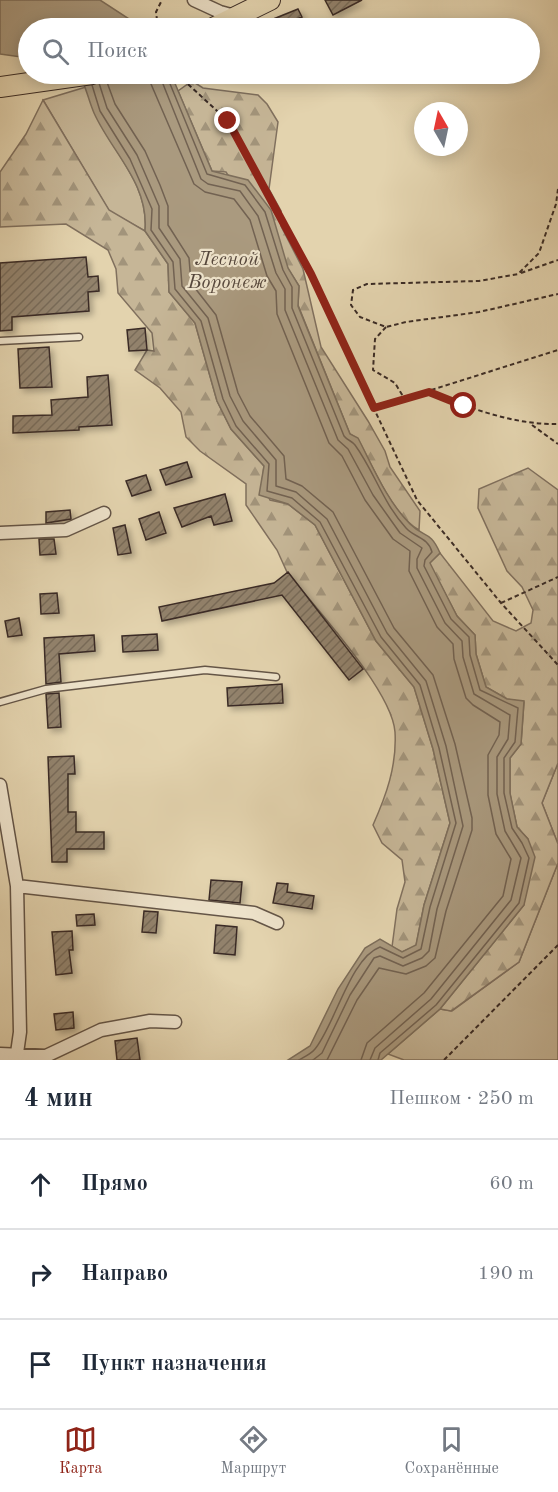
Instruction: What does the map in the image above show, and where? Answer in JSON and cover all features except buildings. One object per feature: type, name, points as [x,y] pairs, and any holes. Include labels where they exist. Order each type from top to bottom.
[{"type":"main road","points":[[238,17],[270,0]]},
{"type":"main road","points":[[0,87],[21,84]]},
{"type":"street","points":[[194,0],[220,12],[238,17]]},
{"type":"street","points":[[0,533],[66,530],[104,513]]},
{"type":"street","points":[[0,785],[17,886],[20,1032],[16,1057]]},
{"type":"street","points":[[17,886],[254,913],[277,922]]},
{"type":"street","points":[[0,1054],[16,1057],[46,1056],[101,1030],[150,1022],[175,1022]]},
{"type":"lane","points":[[0,341],[80,337]]},
{"type":"lane","points":[[0,702],[46,689],[205,670],[276,677]]},
{"type":"path","points":[[157,18],[156,12],[162,0]]},
{"type":"path","points":[[188,84],[228,121],[311,274],[417,500],[501,603],[558,665]]},
{"type":"path","points":[[518,274],[539,253],[556,204],[558,189]]},
{"type":"path","points":[[386,327],[360,317],[351,305],[353,290],[367,284],[479,281],[518,274],[558,260]]},
{"type":"path","points":[[404,399],[401,389],[395,383],[374,370],[375,339],[386,327],[479,312],[558,294]]},
{"type":"path","points":[[374,408],[558,350]]},
{"type":"path","points":[[429,392],[464,406],[532,425],[558,424]]},
{"type":"path","points":[[532,425],[558,444]]},
{"type":"path","points":[[501,603],[558,577]]},
{"type":"path","points":[[444,1060],[558,945]]},
{"type":"green space","points":[[188,84],[197,84],[203,88],[258,95],[267,104],[278,122],[269,189],[281,211],[281,226],[303,269],[321,347],[368,421],[385,451],[390,467],[420,511],[419,530],[400,514],[358,439],[350,434],[298,305],[299,286],[226,172],[212,171],[178,91]]},
{"type":"green space","points":[[86,87],[102,128],[136,184],[145,214],[145,231],[109,211],[43,100]]},
{"type":"green space","points":[[43,100],[109,210],[145,231],[168,264],[169,292],[195,323],[217,401],[231,429],[264,466],[262,482],[270,500],[288,504],[315,525],[376,641],[414,687],[433,749],[450,823],[424,905],[416,946],[402,952],[392,947],[397,909],[405,882],[402,860],[382,843],[373,825],[390,780],[395,745],[391,715],[381,694],[367,672],[287,572],[277,550],[246,505],[246,484],[200,451],[186,437],[181,412],[160,388],[135,370],[147,350],[154,351],[152,333],[118,293],[116,269],[108,250],[66,224],[0,227],[0,172],[26,134]]},
{"type":"green space","points":[[528,468],[558,490],[558,763],[542,803],[558,844],[558,863],[519,962],[451,1011],[440,1009],[524,905],[528,839],[517,827],[510,794],[510,758],[521,744],[524,702],[507,699],[486,687],[476,654],[475,635],[457,616],[429,563],[440,553],[493,621],[516,631],[531,623],[533,610],[522,587],[507,571],[478,508],[479,489]]},
{"type":"green space","points":[[558,763],[558,844],[542,803]]},
{"type":"green space","points":[[558,863],[558,1060],[404,1060],[388,1054],[440,1009],[452,1011],[519,962]]},
{"type":"water","points":[[0,0],[100,0],[128,18],[18,18],[18,57],[0,54]]},
{"type":"water","name":"Лесной Воронеж","points":[[83,84],[175,84],[212,171],[248,180],[271,210],[288,268],[299,286],[298,306],[350,434],[358,438],[394,505],[410,524],[430,537],[440,553],[430,563],[457,616],[475,635],[476,654],[486,687],[507,699],[524,701],[521,744],[510,758],[510,793],[517,827],[528,839],[535,857],[524,905],[440,1009],[381,1060],[288,1060],[310,1046],[338,989],[365,948],[380,939],[402,952],[416,945],[424,905],[450,823],[433,749],[414,687],[376,641],[315,525],[288,504],[259,495],[264,466],[231,429],[217,401],[195,323],[169,292],[168,264],[145,231],[145,214],[135,183],[94,113]]},
{"type":"route","points":[[228,121],[311,274],[374,408],[429,392],[464,406]]}]
